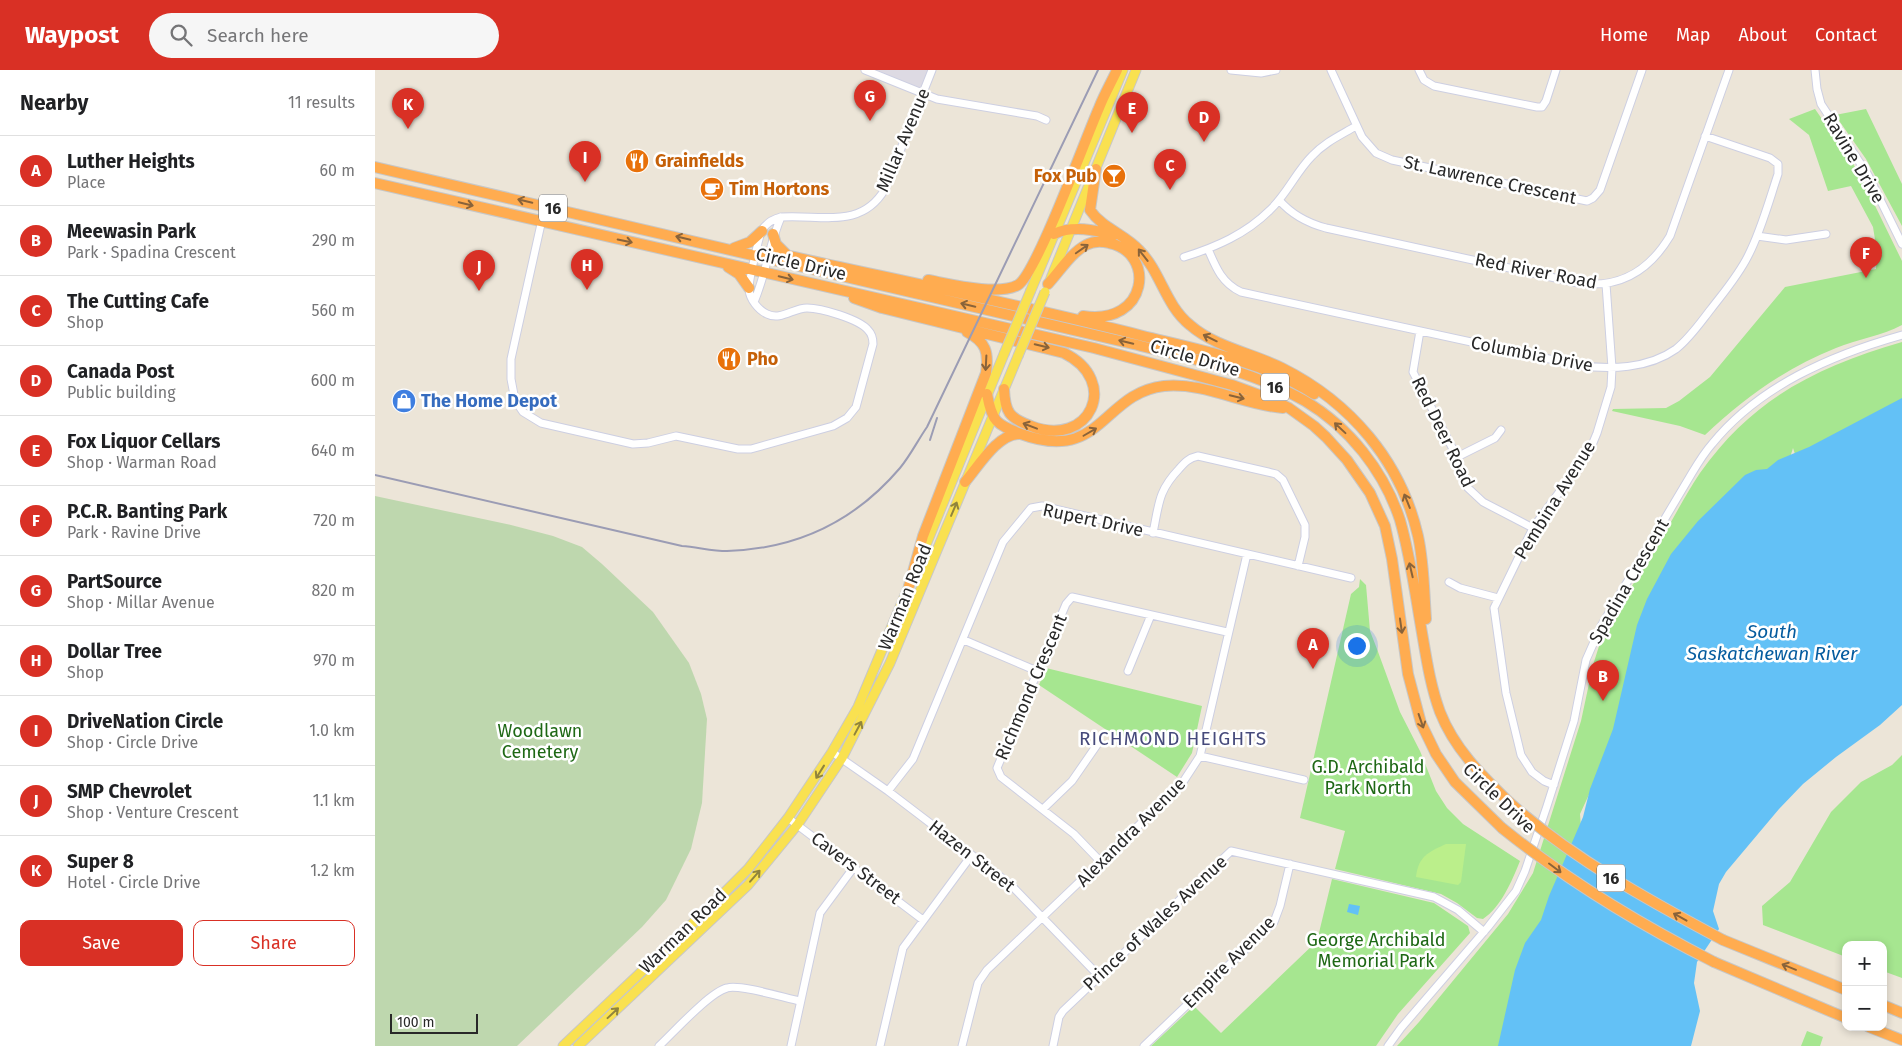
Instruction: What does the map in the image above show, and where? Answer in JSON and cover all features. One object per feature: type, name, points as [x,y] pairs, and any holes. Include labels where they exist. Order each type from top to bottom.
[{"type":"highway","points":[[850,270],[985,289],[1006,289],[1019,284],[1029,272],[1043,244],[1099,108],[1117,70]]},
{"type":"highway","name":"Circle Drive","points":[[375,167],[756,255]]},
{"type":"highway","points":[[1095,169],[1090,210],[1101,223],[1134,245],[1146,258],[1174,307],[1190,325],[1208,338],[1263,359],[1298,376],[1335,402],[1357,422],[1382,452],[1408,501],[1418,537],[1423,573],[1429,670]]},
{"type":"highway","name":"Circle Drive","points":[[375,183],[1094,348],[1181,370],[1247,390],[1289,408],[1314,426],[1347,460],[1370,493],[1385,526],[1392,559],[1408,674],[1421,723],[1436,754],[1455,782],[1502,828],[1605,902],[1670,940],[1714,962],[1842,1016]]},
{"type":"highway","points":[[1054,234],[1071,228],[1103,232],[1127,240]]},
{"type":"highway","points":[[731,249],[751,242],[762,231]]},
{"type":"highway","points":[[773,234],[775,244],[789,256]]},
{"type":"highway","points":[[974,297],[1089,316],[1106,317],[1117,313],[1130,304],[1137,290],[1139,274],[1134,261],[1123,249],[1108,242],[1097,242],[1087,245],[1078,251],[1047,288]]},
{"type":"highway","points":[[756,255],[789,256],[974,297],[1130,332],[1249,365],[1289,380],[1309,390],[1357,422]]},
{"type":"highway","name":"Circle Drive","points":[[768,255],[1168,353],[1249,376],[1305,401],[1331,419],[1354,441],[1374,468],[1389,494],[1399,520],[1413,576],[1429,670],[1441,713],[1456,743],[1469,761],[1509,802],[1541,829],[1627,888],[1723,940],[1842,988]]},
{"type":"highway","points":[[708,259],[739,274],[749,288]]},
{"type":"highway","points":[[808,283],[882,308],[1063,353],[1086,368],[1094,389],[1092,404],[1084,419],[1067,430],[1051,431],[1027,425],[1012,416],[1006,407],[1004,389]]},
{"type":"highway","points":[[909,586],[923,536],[982,384],[987,365],[987,353],[983,343],[977,337],[943,322]]},
{"type":"highway","points":[[987,394],[993,418],[1000,424],[1026,435],[1050,441],[1076,439],[1096,428],[1124,403],[1137,395],[1164,386],[1200,389],[1236,397],[1267,407],[1289,408]]},
{"type":"highway","points":[[965,482],[990,451],[1005,438],[1014,434],[1026,435]]},
{"type":"highway","points":[[1887,1007],[1902,1013]]},
{"type":"highway","points":[[1879,1031],[1902,1040]]},
{"type":"main road","name":"Warman Road","points":[[563,1046],[712,905],[748,868],[788,818],[832,752],[858,707],[1123,70]]},
{"type":"main road","name":"Warman Road","points":[[578,1046],[748,885],[799,824],[842,758],[890,663],[1136,70]]},
{"type":"street","points":[[865,70],[937,99],[1037,116],[1046,120]]},
{"type":"street","name":"Millar Avenue","points":[[781,218],[838,218],[858,214],[873,205],[885,189],[932,70]]},
{"type":"street","points":[[1231,70],[1261,73],[1276,70]]},
{"type":"street","name":"St. Lawrence Crescent","points":[[1331,70],[1356,126],[1376,153],[1392,160],[1587,200],[1593,198],[1600,190],[1642,70]]},
{"type":"street","points":[[1419,70],[1424,80],[1434,86],[1537,107],[1542,107],[1546,101],[1556,70]]},
{"type":"street","name":"Red River Road","points":[[1279,200],[1295,216],[1315,226],[1578,282],[1606,284],[1617,282],[1638,272],[1651,262],[1662,250],[1670,236],[1729,70]]},
{"type":"street","name":"Ravine Drive","points":[[1815,70],[1821,104],[1868,175],[1902,244]]},
{"type":"street","points":[[1184,257],[1209,249],[1252,226],[1279,200],[1303,167],[1322,146],[1356,126]]},
{"type":"street","name":"Columbia Drive","points":[[1209,249],[1219,274],[1231,287],[1241,292],[1577,365],[1612,368],[1641,364],[1659,358],[1675,349],[1690,335],[1732,283],[1749,255],[1778,174],[1778,164],[1770,158],[1705,136]]},
{"type":"street","points":[[545,206],[511,364],[515,400],[523,412],[536,421],[633,444],[648,443],[676,436],[747,450],[757,449],[833,426],[847,418],[856,408],[873,344],[870,331],[853,320],[811,308],[798,309],[781,316],[772,316],[763,312],[754,302],[749,288],[762,231],[772,220],[781,218]]},
{"type":"street","points":[[754,302],[764,273],[773,234],[781,218]]},
{"type":"street","points":[[1757,236],[1786,240],[1826,234]]},
{"type":"street","name":"Pembina Avenue","points":[[1553,785],[1532,772],[1524,763],[1519,750],[1506,693],[1494,608],[1533,528],[1590,450],[1605,410],[1611,387],[1612,368],[1606,284]]},
{"type":"street","name":"Red Deer Road","points":[[1420,331],[1413,372],[1457,457],[1464,480],[1473,494],[1483,502],[1533,528]]},
{"type":"street","name":"Spadina Crescent","points":[[1388,1046],[1516,891],[1525,870],[1574,721],[1586,660],[1601,626],[1692,473],[1712,444],[1741,415],[1772,391],[1805,371],[1835,357],[1902,333]]},
{"type":"street","points":[[1457,457],[1495,438],[1501,430]]},
{"type":"street","points":[[1153,533],[1162,492],[1167,482],[1189,458],[1197,456],[1259,470],[1276,474],[1283,480],[1303,517],[1305,537],[1298,566]]},
{"type":"street","name":"Rupert Drive","points":[[888,791],[913,759],[1003,542],[1031,508],[1042,506],[1351,578]]},
{"type":"street","name":"Alexandra Avenue","points":[[962,1046],[978,983],[987,970],[1181,785],[1200,756],[1227,632],[1247,554]]},
{"type":"street","points":[[1449,582],[1460,588],[1498,598]]},
{"type":"street","name":"Richmond Crescent","points":[[1100,862],[1074,834],[1001,776],[997,768],[1066,604],[1072,597],[1227,632]]},
{"type":"street","points":[[1128,671],[1151,615]]},
{"type":"street","points":[[963,640],[1037,672]]},
{"type":"street","points":[[1043,809],[1072,781],[1099,742]]},
{"type":"street","name":"Hazen Street","points":[[832,752],[888,791],[1010,884],[1099,976]]},
{"type":"street","points":[[1200,756],[1304,780]]},
{"type":"street","name":"Cavers Street","points":[[788,818],[799,824],[923,920]]},
{"type":"street","name":"Prince of Wales Avenue","points":[[1053,1046],[1059,1017],[1063,1011],[1231,851],[1434,897],[1457,910],[1484,932]]},
{"type":"street","points":[[880,1046],[903,948],[971,856]]},
{"type":"street","name":"Empire Avenue","points":[[1144,1046],[1274,922],[1280,906],[1290,864]]},
{"type":"street","points":[[791,1046],[821,914],[854,867]]},
{"type":"street","points":[[659,1046],[716,993],[728,987],[800,1001]]},
{"type":"shaded area","points":[[865,70],[932,70],[923,93]]},
{"type":"green space","points":[[1815,109],[1862,179],[1902,261],[1902,325],[1836,348],[1800,365],[1750,396],[1705,435],[1680,426],[1612,411],[1613,409],[1666,408],[1679,401],[1710,377],[1785,287],[1876,269],[1877,252],[1873,227],[1851,186],[1828,191],[1809,135],[1789,119]]},
{"type":"green space","points":[[1866,109],[1902,184],[1902,226],[1866,159],[1835,115]]},
{"type":"green space","points":[[1902,342],[1902,408],[1796,457],[1793,448],[1789,461],[1619,717],[1580,814],[1581,827],[1502,1046],[1397,1046],[1508,914],[1533,873],[1581,721],[1593,665],[1600,643],[1619,607],[1700,473],[1720,447],[1742,424],[1765,405],[1789,389],[1842,362]]},
{"type":"green space","name":"Woodlawn Cemetery","points":[[375,496],[511,525],[553,536],[582,547],[653,612],[689,663],[701,694],[707,719],[702,803],[691,849],[666,900],[642,927],[517,1046],[375,1046]]},
{"type":"green space","name":"G.D. Archibald Park North","points":[[1360,579],[1366,585],[1370,631],[1400,712],[1420,751],[1436,791],[1447,808],[1463,824],[1520,861],[1501,901],[1483,919],[1477,918],[1441,894],[1335,869],[1345,831],[1300,818],[1351,594],[1359,587]]},
{"type":"green space","points":[[1046,668],[1202,706],[1192,753],[1177,777],[1039,685]]},
{"type":"green space","points":[[1902,755],[1902,978],[1887,972],[1887,941],[1842,941],[1842,955],[1763,925],[1762,906],[1790,882],[1831,812],[1861,782],[1892,765]]},
{"type":"green space","points":[[1446,844],[1466,844],[1461,882],[1458,885],[1416,877],[1419,865],[1425,856]]},
{"type":"green space","name":"George Archibald Memorial Park","points":[[1332,879],[1434,903],[1468,926],[1470,933],[1398,1014],[1376,1046],[1151,1046],[1194,1006],[1221,1033],[1317,941]]},
{"type":"green space","points":[[1807,1031],[1823,1037],[1820,1046],[1801,1046]]},
{"type":"water","name":"South Saskatchewan River","points":[[1902,398],[1902,705],[1880,725],[1803,784],[1779,809],[1726,872],[1719,884],[1713,911],[1719,929],[1697,962],[1694,983],[1700,1011],[1691,1046],[1498,1046],[1515,970],[1525,943],[1541,920],[1549,896],[1583,817],[1590,789],[1613,729],[1637,625],[1647,599],[1671,554],[1698,521],[1745,475],[1756,470],[1767,469],[1778,460],[1809,447]]},
{"type":"water","points":[[1349,904],[1360,906],[1358,915],[1347,912]]},
{"type":"railway","points":[[375,475],[682,546],[727,551],[752,549],[777,545],[823,529],[864,503],[882,487],[900,468],[927,427],[1098,70]]},
{"type":"railway","points":[[930,440],[937,418]]},
{"type":"place","name":"PartSource","points":[[870,121]]},
{"type":"place","name":"Super 8","points":[[408,129]]},
{"type":"place","name":"Fox Liquor Cellars","points":[[1132,133]]},
{"type":"place","name":"Canada Post","points":[[1204,142]]},
{"type":"place","name":"Grainfields","points":[[637,161]]},
{"type":"place","name":"Fox Pub","points":[[1114,176]]},
{"type":"place","name":"DriveNation Circle","points":[[585,182]]},
{"type":"place","name":"Tim Hortons","points":[[712,189]]},
{"type":"place","name":"The Cutting Cafe","points":[[1170,190]]},
{"type":"place","name":"P.C.R. Banting Park","points":[[1866,278]]},
{"type":"place","name":"Dollar Tree","points":[[587,290]]},
{"type":"place","name":"SMP Chevrolet","points":[[479,291]]},
{"type":"place","name":"Pho","points":[[729,359]]},
{"type":"place","name":"The Home Depot","points":[[404,401]]},
{"type":"place","name":"Luther Heights","points":[[1313,669]]},
{"type":"place","name":"Meewasin Park","points":[[1603,701]]},
{"type":"district","name":"RICHMOND HEIGHTS","points":[[1173,738]]}]
